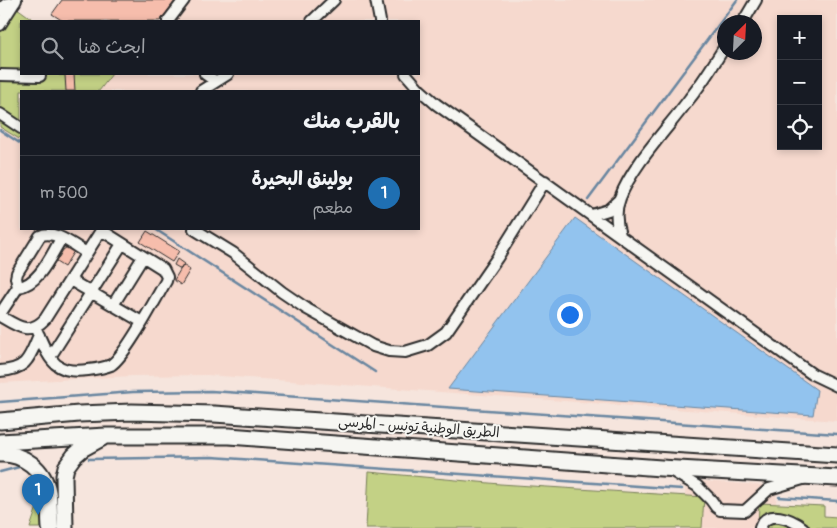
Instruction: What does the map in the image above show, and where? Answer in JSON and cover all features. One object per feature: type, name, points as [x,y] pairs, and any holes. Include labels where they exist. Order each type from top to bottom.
[{"type":"highway","name":"الطريق الوطنية تونس - المرسى","points":[[5,419],[132,412],[214,414],[837,455]]},
{"type":"highway","name":"الطريق الوطنية تونس - المرسى","points":[[0,442],[106,436],[229,436],[662,468],[837,478]]},
{"type":"highway","points":[[66,528],[64,476],[66,467],[82,449],[106,436]]},
{"type":"highway","points":[[0,454],[17,456],[28,461],[45,480],[48,492],[50,528]]},
{"type":"lane","points":[[169,20],[184,0]]},
{"type":"lane","points":[[313,20],[334,0]]},
{"type":"lane","points":[[376,0],[380,20]]},
{"type":"lane","points":[[747,15],[756,0]]},
{"type":"lane","points":[[0,10],[6,4],[16,1]]},
{"type":"lane","points":[[0,25],[16,1]]},
{"type":"lane","points":[[592,215],[608,210],[619,199],[636,169],[666,127],[691,98],[717,59]]},
{"type":"lane","points":[[0,75],[40,79]]},
{"type":"lane","points":[[206,75],[215,81]]},
{"type":"lane","points":[[202,90],[226,75]]},
{"type":"lane","points":[[407,75],[436,104],[812,374],[837,386]]},
{"type":"lane","points":[[0,114],[20,126]]},
{"type":"lane","points":[[196,230],[233,253],[282,292],[307,309],[373,346],[389,351],[405,352],[428,346],[446,332],[545,181]]},
{"type":"lane","points":[[619,199],[617,220],[620,235]]},
{"type":"lane","points":[[0,371],[14,370],[26,363],[37,331],[101,230]]},
{"type":"lane","points":[[37,331],[50,357],[61,368],[68,371],[102,368],[110,365],[123,353],[166,282],[167,277],[163,270],[103,230]]},
{"type":"lane","points":[[37,331],[22,328],[0,315],[18,287],[17,273],[36,240],[40,236],[50,234],[87,253]]},
{"type":"lane","points":[[18,287],[28,285],[36,279],[61,239]]},
{"type":"lane","points":[[50,357],[122,244]]},
{"type":"lane","points":[[113,305],[143,257]]},
{"type":"lane","points":[[70,280],[142,322]]},
{"type":"lane","points":[[662,468],[678,474],[696,486],[720,510],[745,511],[769,489],[812,476]]},
{"type":"lane","points":[[760,528],[768,519],[776,517],[787,518],[802,528]]},
{"type":"shaded area","points":[[176,0],[837,0],[837,421],[207,375],[132,376],[0,383],[0,127],[20,139],[20,230],[420,230],[420,90],[100,90],[111,75],[420,75],[420,20],[161,20]]},
{"type":"shaded area","points":[[686,480],[777,486],[776,504],[759,503],[758,528],[702,528],[704,497],[685,496]]},
{"type":"green space","points":[[0,0],[6,0],[34,20],[20,20],[20,75],[111,75],[100,90],[20,90],[20,139],[0,127]]},
{"type":"green space","points":[[369,472],[500,484],[704,497],[702,528],[366,528]]},
{"type":"green space","points":[[39,501],[41,501],[42,528],[30,528]]},
{"type":"green space","points":[[759,503],[824,506],[824,516],[837,517],[837,528],[758,528]]},
{"type":"water","points":[[575,218],[817,390],[813,415],[448,389]]},
{"type":"building","points":[[62,0],[176,0],[161,20],[61,20],[52,14]]},
{"type":"building","points":[[65,75],[74,75],[75,90],[66,90]]},
{"type":"building","points":[[147,231],[179,251],[172,262],[140,242]]},
{"type":"building","points":[[70,245],[76,248],[64,267],[56,262],[63,250]]},
{"type":"building","points":[[177,259],[184,264],[181,269],[174,265]]},
{"type":"building","points":[[183,265],[190,270],[181,285],[174,280]]},
{"type":"waterway","points":[[588,200],[737,0]]},
{"type":"waterway","points":[[0,130],[20,143]]},
{"type":"waterway","points":[[157,230],[375,372]]},
{"type":"waterway","points":[[0,402],[133,392],[211,391],[837,434]]},
{"type":"waterway","points":[[89,459],[212,457],[682,489]]},
{"type":"waterway","points":[[0,472],[23,466]]},
{"type":"waterway","points":[[779,497],[837,501]]},
{"type":"place","name":"بولينق البحيرة","points":[[38,515]]}]
